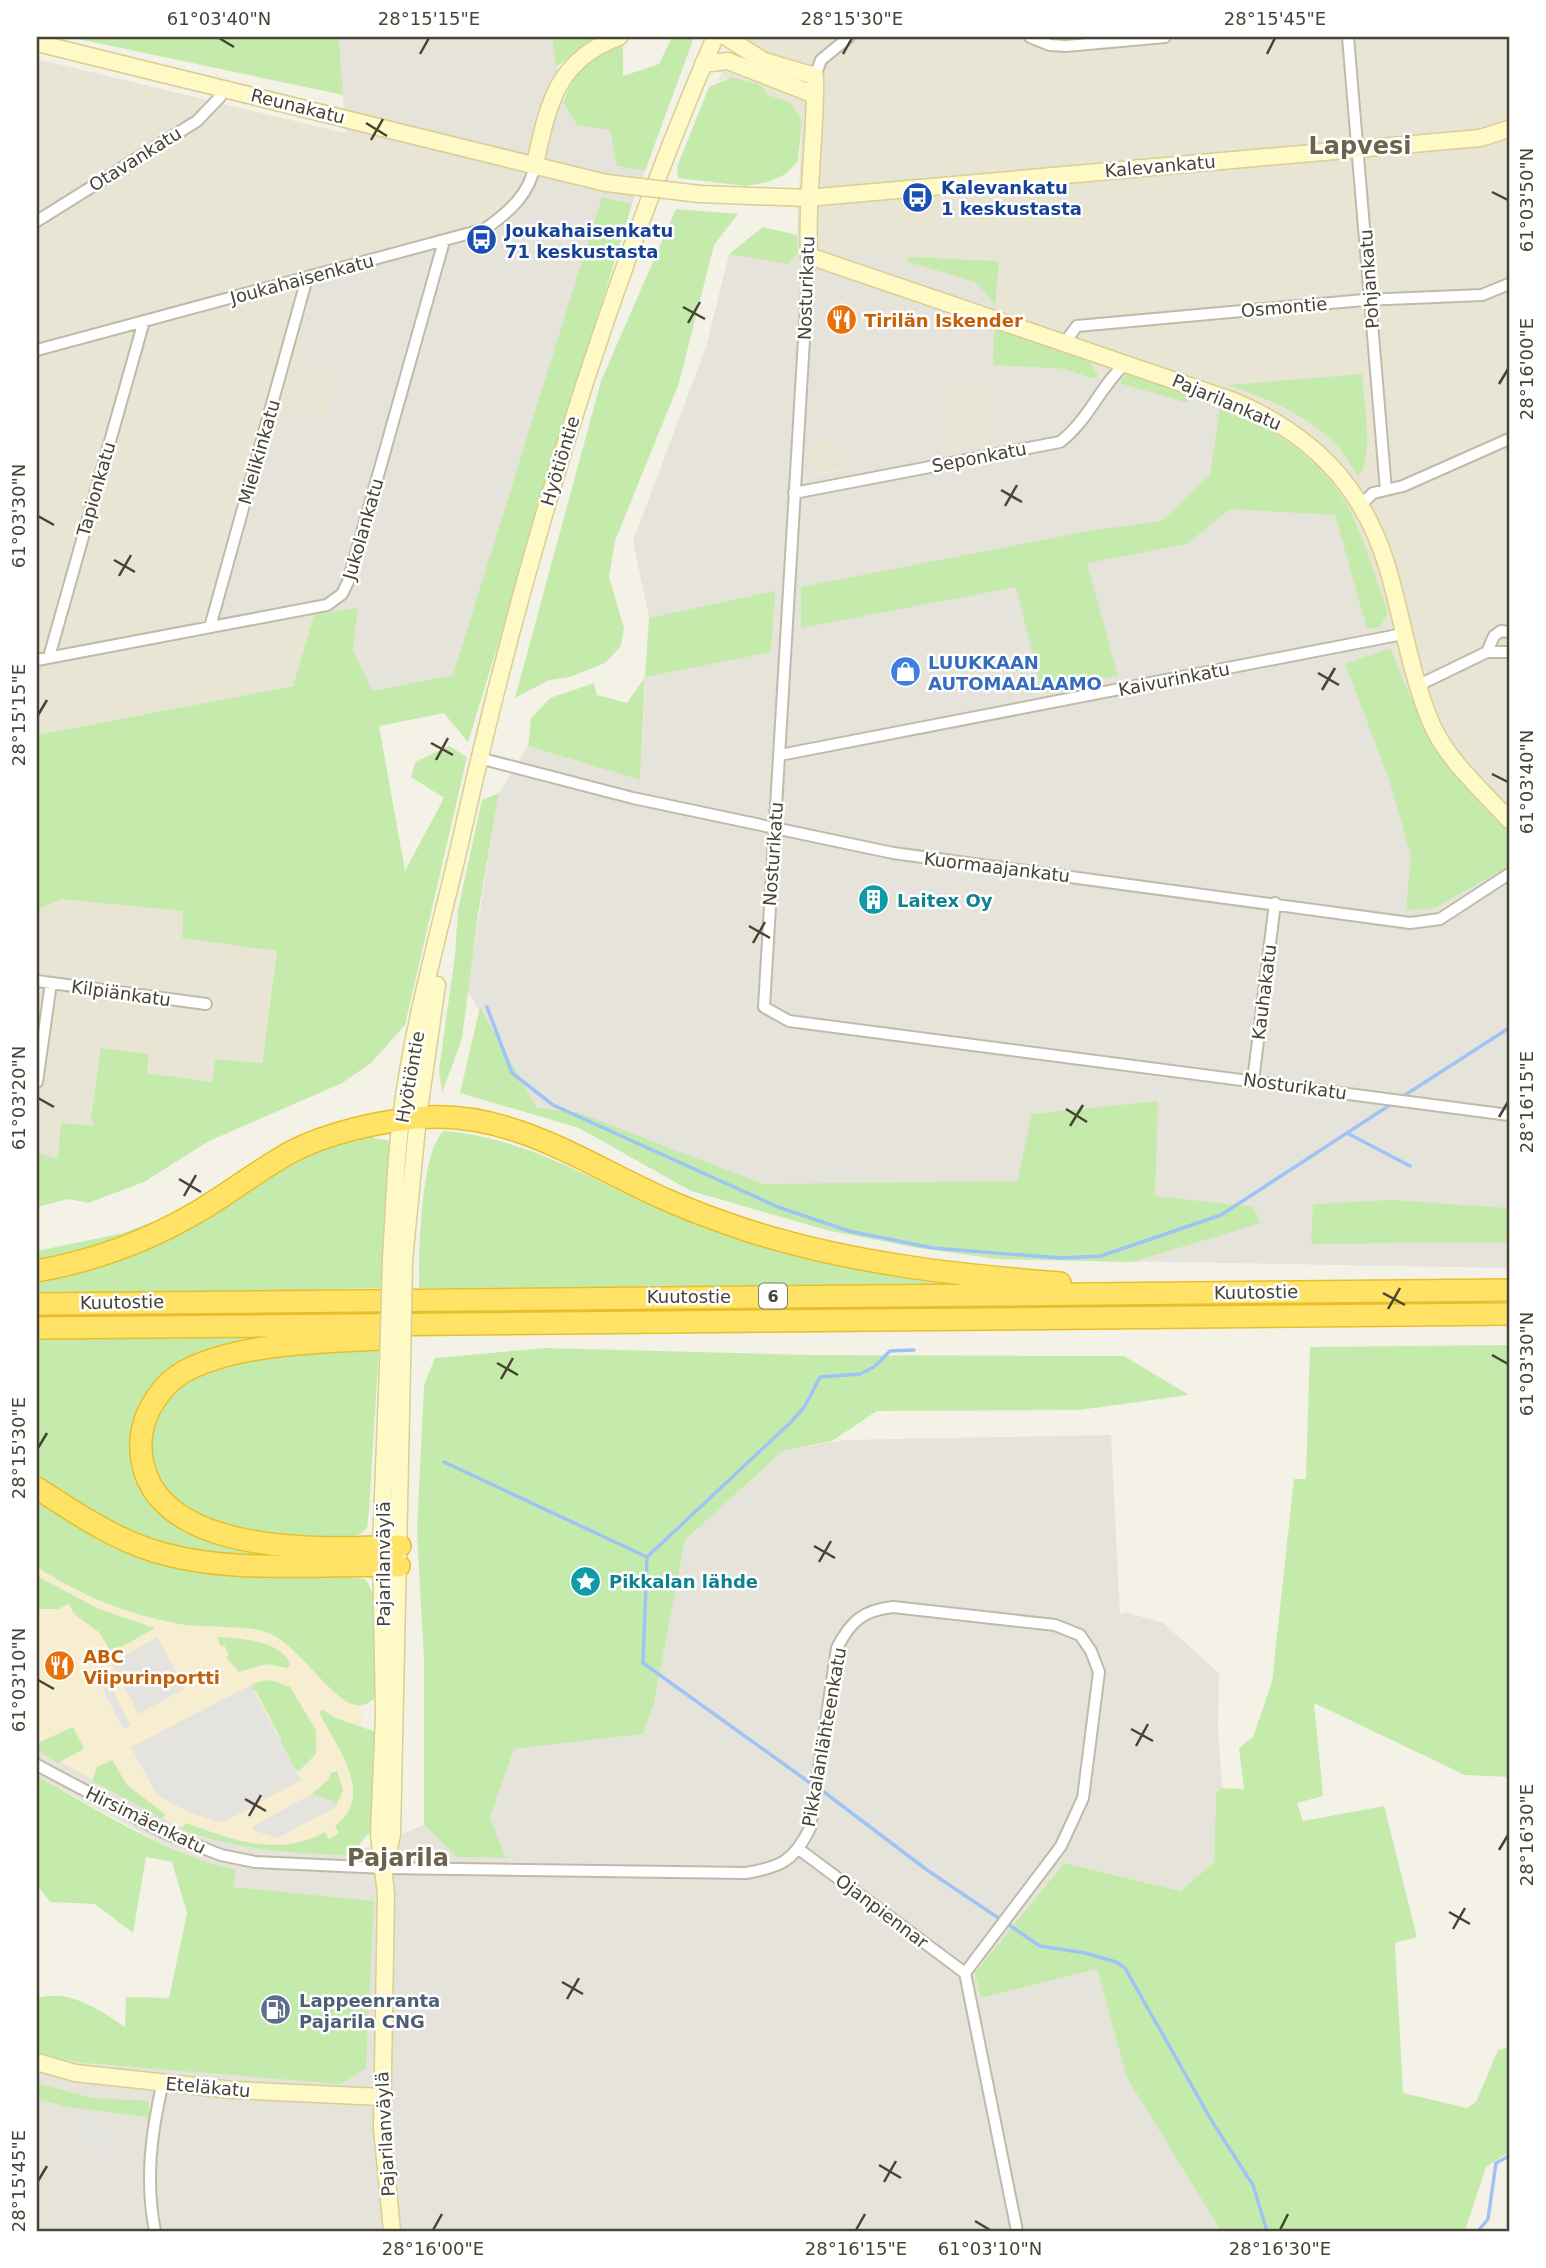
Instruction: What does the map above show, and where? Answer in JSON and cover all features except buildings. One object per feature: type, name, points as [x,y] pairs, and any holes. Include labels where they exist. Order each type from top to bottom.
[{"type":"highway","points":[[37,1271],[86,1260],[167,1228],[293,1151],[335,1136],[409,1119],[438,1116],[510,1128],[668,1201],[748,1230],[879,1263],[1022,1280],[1116,1287],[1360,1291]]},
{"type":"highway","name":"Kuutostie","points":[[37,1304],[1509,1290]]},
{"type":"highway","name":"Kuutostie","points":[[37,1328],[1509,1314]]},
{"type":"highway","points":[[391,1556],[247,1541],[201,1528],[178,1515],[152,1486],[144,1464],[141,1438],[149,1413],[162,1390],[187,1370],[226,1356],[276,1348],[416,1337],[879,1320]]},
{"type":"highway","points":[[37,1488],[105,1530],[154,1551],[236,1563],[391,1556]]},
{"type":"main road","points":[[535,164],[551,101],[570,66],[606,42],[619,37]]},
{"type":"main road","name":"Hyötiöntie","points":[[397,1260],[409,1119],[448,898],[479,758],[530,558],[579,398],[660,167],[715,37]]},
{"type":"main road","points":[[726,37],[764,61],[815,76]]},
{"type":"main road","name":"Reunakatu","points":[[37,43],[606,183],[725,197]]},
{"type":"main road","points":[[703,64],[728,61],[815,95]]},
{"type":"main road","name":"Nosturikatu","points":[[809,256],[807,198],[814,164],[815,76]]},
{"type":"main road","name":"Kalevankatu","points":[[725,197],[807,198],[1480,138],[1509,129]]},
{"type":"main road","name":"Pajarilankatu","points":[[809,256],[1127,362],[1234,401],[1300,435],[1324,458],[1360,506],[1387,566],[1403,634],[1440,741],[1509,820]]},
{"type":"main road","name":"Pajarilanväylä","points":[[392,2231],[381,2097],[385,1868],[379,1834],[391,1556],[397,1260]]},
{"type":"main road","name":"Eteläkatu","points":[[37,2062],[75,2073],[233,2090],[381,2097]]},
{"type":"street","points":[[815,76],[821,60],[849,37]]},
{"type":"street","points":[[1030,37],[1050,45],[1066,46],[1165,37]]},
{"type":"street","name":"Pohjankatu","points":[[1348,37],[1386,490]]},
{"type":"street","name":"Otavankatu","points":[[37,221],[197,121],[220,97],[223,87]]},
{"type":"street","name":"Joukahaisenkatu","points":[[37,350],[485,229],[504,215],[528,186],[535,164]]},
{"type":"street","name":"Jukolankatu","points":[[37,660],[327,604],[342,594],[348,582],[444,241]]},
{"type":"street","name":"Nosturikatu","points":[[809,256],[764,1007],[789,1021],[1509,1115]]},
{"type":"street","name":"Mielikinkatu","points":[[210,627],[307,278]]},
{"type":"street","name":"Osmontie","points":[[1065,341],[1077,326],[1371,300],[1482,295],[1509,284]]},
{"type":"street","name":"Tapionkatu","points":[[49,657],[144,321]]},
{"type":"street","name":"Seponkatu","points":[[794,493],[1060,442],[1084,420],[1127,362]]},
{"type":"street","points":[[1360,506],[1373,493],[1403,486],[1509,439]]},
{"type":"street","points":[[1487,652],[1494,636],[1501,631],[1509,632]]},
{"type":"street","name":"Kaivurinkatu","points":[[780,755],[1403,634]]},
{"type":"street","points":[[1419,685],[1487,652],[1509,652]]},
{"type":"street","name":"Kuormaajankatu","points":[[479,758],[633,798],[893,853],[1424,922],[1440,919],[1509,874]]},
{"type":"street","name":"Kauhakatu","points":[[1253,1081],[1275,904]]},
{"type":"street","name":"Kilpiänkatu","points":[[37,981],[206,1004]]},
{"type":"street","points":[[37,1083],[51,983]]},
{"type":"street","name":"Pikkalanlähteenkatu","points":[[385,1868],[746,1873],[786,1862],[800,1850],[810,1828],[837,1648],[849,1624],[872,1609],[892,1607],[1055,1625],[1080,1635],[1091,1650],[1099,1672],[1083,1798],[1061,1846],[965,1973]]},
{"type":"street","name":"Hirsimäenkatu","points":[[37,1765],[165,1833],[221,1855],[307,1866],[385,1868]]},
{"type":"street","name":"Ojanpiennar","points":[[800,1850],[965,1973]]},
{"type":"street","points":[[965,1973],[1017,2231]]},
{"type":"street","points":[[155,2231],[149,2201],[149,2159],[163,2082]]},
{"type":"shaded area","points":[[339,37],[552,37],[563,102],[577,125],[610,130],[617,166],[645,171],[632,204],[468,742],[444,713],[379,726],[373,691],[353,650],[357,607],[198,638],[265,404],[326,423],[341,375],[293,362],[319,270],[481,224],[499,212],[526,183],[507,172],[345,133]]},
{"type":"shaded area","points":[[739,37],[1509,37],[1509,829],[1454,769],[1427,730],[1400,676],[1391,648],[1388,613],[1220,407],[1191,394],[1119,383],[1098,375],[1090,362],[1077,356],[994,329],[998,261],[909,257],[812,248],[797,235],[802,120],[790,102],[768,95],[761,85],[732,77],[718,81]]},
{"type":"shaded area","points":[[37,59],[507,172],[526,183],[499,212],[481,224],[440,237],[293,362],[341,375],[326,423],[265,405],[198,638],[314,615],[293,686],[37,735]]},
{"type":"shaded area","points":[[763,227],[797,235],[812,248],[909,257],[999,261],[993,365],[1064,369],[1094,379],[1098,375],[1119,383],[1126,375],[1191,394],[1254,419],[1294,445],[1331,482],[1348,508],[1388,613],[1391,648],[1400,676],[1427,730],[1454,769],[1509,829],[1509,1268],[997,1259],[913,1247],[826,1230],[577,1112],[537,1108],[467,990],[499,793],[528,746],[640,780],[649,618],[633,541],[706,347],[729,254]],"holes":[[[945,379],[991,382],[988,443],[940,452]],[[810,441],[847,443],[845,471],[821,473],[813,467],[809,459]]]},
{"type":"shaded area","points":[[945,379],[992,382],[988,443],[940,452]]},
{"type":"shaded area","points":[[810,440],[847,443],[845,471],[821,472],[813,467],[809,459]]},
{"type":"shaded area","points":[[61,898],[183,911],[182,938],[277,950],[262,1063],[215,1059],[213,1083],[147,1073],[58,1159],[37,1152],[37,910]]},
{"type":"shaded area","points":[[1111,1435],[1120,1615],[1125,1612],[1163,1623],[1219,1673],[1218,1727],[1222,1788],[1216,1793],[1214,1862],[1182,1891],[1064,1863],[975,1973],[981,1998],[1097,1969],[1127,2078],[1221,2231],[37,2231],[37,2099],[67,2107],[148,2116],[149,2102],[93,2098],[37,2083],[37,2054],[83,2063],[341,2083],[373,1901],[232,1887],[235,1870],[208,1864],[159,1842],[37,1776],[37,1749],[178,1826],[227,1842],[279,1852],[353,1853],[424,1825],[457,1857],[505,1858],[490,1818],[514,1749],[643,1734],[654,1703],[685,1540],[783,1451],[844,1440]]},
{"type":"shaded area","name":"ABC Viipurinportti","points":[[37,1547],[352,1616],[362,1686],[360,1782],[353,1853],[279,1852],[227,1842],[178,1826],[37,1749]]},
{"type":"shaded area","points":[[157,1637],[185,1688],[139,1714],[111,1663]]},
{"type":"shaded area","points":[[107,1678],[131,1726],[123,1729],[99,1682]]},
{"type":"shaded area","points":[[251,1685],[301,1780],[222,1823],[189,1812],[157,1795],[131,1747]]},
{"type":"shaded area","points":[[312,1794],[336,1802],[334,1808],[277,1838],[252,1830],[255,1825]]},
{"type":"shaded area","points":[[80,2112],[119,2129],[108,2156],[69,2138]]},
{"type":"green space","points":[[69,37],[339,37],[343,95]]},
{"type":"green space","points":[[552,37],[596,37],[556,67]]},
{"type":"green space","points":[[672,37],[694,37],[645,171],[617,166],[610,130],[577,125],[563,102],[579,72],[600,54],[623,44],[623,76],[659,64]]},
{"type":"green space","points":[[732,77],[761,85],[768,95],[790,102],[802,120],[798,161],[786,174],[768,182],[746,186],[678,178],[677,167],[709,87]]},
{"type":"green space","points":[[602,197],[632,204],[468,742],[444,713],[379,726],[405,871],[444,798],[411,777],[415,762],[449,746],[467,757],[405,1025],[371,1063],[342,1083],[209,1141],[144,1182],[88,1203],[68,1199],[37,1207],[37,1152],[58,1159],[61,1123],[94,1126],[91,1118],[101,1048],[149,1054],[147,1073],[212,1082],[215,1059],[262,1063],[277,951],[182,938],[183,911],[61,899],[37,910],[37,735],[293,686],[314,615],[358,607],[353,650],[373,691],[453,675]]},
{"type":"green space","points":[[676,209],[738,214],[714,245],[679,383],[615,541],[609,577],[624,628],[621,646],[605,663],[570,677],[549,680],[515,698],[601,381]]},
{"type":"green space","points":[[763,227],[797,235],[798,253],[788,264],[729,254]]},
{"type":"green space","points":[[909,257],[999,261],[995,305],[976,282],[908,262]]},
{"type":"green space","points":[[994,329],[1077,356],[1090,362],[1098,375],[1094,379],[1064,369],[993,365]]},
{"type":"green space","points":[[1136,374],[1191,394],[1188,403],[1119,383],[1126,375]]},
{"type":"green space","points":[[1362,374],[1367,443],[1366,457],[1358,477],[1339,449],[1313,425],[1271,402],[1228,385]]},
{"type":"green space","points":[[1220,407],[1276,434],[1309,459],[1337,489],[1360,532],[1388,613],[1380,627],[1367,629],[1335,515],[1230,509],[1187,544],[1087,563],[1118,676],[1042,691],[1016,587],[801,628],[801,587],[1089,531],[1162,521],[1210,475]]},
{"type":"green space","points":[[775,591],[771,652],[645,677],[649,618]]},
{"type":"green space","points":[[1391,648],[1412,700],[1425,723],[1455,766],[1509,829],[1509,866],[1433,909],[1406,910],[1411,856],[1389,779],[1345,664]]},
{"type":"green space","points":[[645,677],[640,780],[528,746],[531,718],[550,698],[594,683],[597,695],[627,703]]},
{"type":"green space","points":[[499,793],[478,914],[462,1039],[442,1093],[439,1070],[455,955],[458,910],[482,800]]},
{"type":"green space","points":[[480,1007],[537,1108],[577,1112],[763,1184],[1017,1181],[1032,1114],[1158,1101],[1155,1196],[1253,1207],[1261,1223],[1132,1262],[997,1259],[913,1247],[826,1230],[691,1191],[579,1128],[460,1093]]},
{"type":"green space","points":[[444,1131],[476,1135],[536,1153],[678,1217],[750,1242],[824,1259],[974,1286],[419,1288],[422,1205],[430,1159],[436,1142]]},
{"type":"green space","points":[[367,1136],[394,1142],[384,1232],[384,1288],[37,1296],[37,1280],[153,1245],[230,1205],[306,1154]]},
{"type":"green space","points":[[1391,1200],[1509,1208],[1509,1242],[1311,1244],[1313,1204]]},
{"type":"green space","points":[[192,1207],[135,1234],[37,1263],[37,1251],[123,1233]]},
{"type":"green space","points":[[328,1336],[204,1355],[136,1434],[175,1522],[371,1557],[214,1556],[146,1541],[37,1481],[37,1339]]},
{"type":"green space","points":[[1509,1345],[1509,1777],[1465,1775],[1314,1703],[1323,1796],[1297,1803],[1303,1821],[1384,1806],[1417,1937],[1395,1943],[1403,2093],[1467,2108],[1476,2102],[1498,2050],[1509,2047],[1509,2152],[1486,2167],[1465,2231],[1221,2231],[1127,2078],[1097,1969],[981,1998],[975,1973],[1064,1863],[1181,1891],[1214,1862],[1216,1793],[1222,1788],[1244,1789],[1239,1748],[1253,1737],[1272,1682],[1294,1479],[1306,1479],[1310,1347]]},
{"type":"green space","points":[[379,1346],[369,1511],[367,1528],[358,1535],[332,1540],[235,1533],[173,1502],[155,1476],[150,1432],[159,1409],[173,1389],[203,1370],[242,1362]]},
{"type":"green space","points":[[545,1348],[810,1355],[1124,1356],[1189,1395],[1079,1410],[877,1411],[832,1441],[783,1451],[685,1540],[654,1703],[643,1734],[514,1749],[490,1818],[506,1858],[457,1857],[424,1825],[424,1661],[417,1532],[424,1385],[435,1358]]},
{"type":"green space","points":[[37,1499],[91,1534],[131,1552],[365,1579],[372,1591],[378,1620],[377,1696],[362,1705],[345,1701],[292,1649],[266,1632],[161,1620],[105,1603],[53,1577],[37,1567]]},
{"type":"green space","points":[[37,1576],[99,1609],[155,1628],[111,1653],[100,1633],[74,1614],[69,1604],[58,1609],[37,1609]]},
{"type":"green space","points":[[217,1637],[269,1645],[279,1650],[290,1665],[287,1668],[267,1664],[239,1672],[226,1657],[229,1655],[224,1645],[221,1647]]},
{"type":"green space","points":[[270,1680],[290,1687],[316,1730],[316,1754],[299,1771],[277,1765],[275,1761],[281,1739],[256,1691],[249,1689],[238,1694],[257,1682]]},
{"type":"green space","points":[[323,1710],[336,1718],[376,1732],[374,1830],[353,1852],[349,1855],[264,1850],[222,1842],[181,1829],[186,1823],[239,1840],[273,1845],[308,1840],[325,1832],[329,1839],[339,1833],[335,1826],[347,1814],[353,1786],[343,1756],[319,1712]]},
{"type":"green space","points":[[73,1727],[84,1749],[58,1763],[37,1750],[40,1742]]},
{"type":"green space","points":[[112,1760],[127,1785],[165,1814],[163,1819],[92,1781],[97,1767]]},
{"type":"green space","points":[[337,1771],[343,1790],[334,1810],[335,1802],[312,1794],[327,1781],[331,1773]]},
{"type":"green space","points":[[37,1776],[158,1842],[210,1863],[236,1870],[233,1887],[374,1901],[366,2068],[341,2084],[83,2063],[37,2054],[37,1998],[72,1998],[125,2027],[126,1997],[169,1998],[187,1913],[172,1862],[146,1857],[133,1933],[95,1904],[50,1902],[37,1885]]},
{"type":"green space","points":[[37,2083],[93,2098],[149,2101],[149,2117],[67,2107],[37,2099]]},
{"type":"waterway","points":[[487,1007],[512,1073],[553,1105],[778,1207],[849,1231],[933,1248],[1061,1258],[1101,1256],[1221,1215],[1393,1103]]},
{"type":"waterway","points":[[1402,1097],[1509,1028]]},
{"type":"waterway","points":[[1347,1133],[1410,1166]]},
{"type":"waterway","points":[[813,1785],[643,1663],[647,1557],[791,1422],[805,1406],[820,1377],[860,1374],[874,1367],[890,1351],[914,1350]]},
{"type":"waterway","points":[[444,1462],[647,1557]]},
{"type":"waterway","points":[[820,1789],[927,1870],[1040,1946],[1085,1953],[1116,1962],[1125,1968],[1213,2123],[1253,2185],[1267,2231]]},
{"type":"waterway","points":[[1478,2231],[1488,2219],[1496,2163],[1509,2156]]},
{"type":"place","name":"Kalevankatu 1 keskustasta","points":[[918,197]]},
{"type":"place","name":"Joukahaisenkatu 71 keskustasta","points":[[482,240]]},
{"type":"place","name":"Tirilän Iskender","points":[[841,320]]},
{"type":"place","name":"LUUKKAAN AUTOMAALAAMO","points":[[905,672]]},
{"type":"place","name":"Laitex Oy","points":[[874,900]]},
{"type":"place","name":"Pikkalan lähde","points":[[586,1581]]},
{"type":"place","name":"ABC Viipurinportti","points":[[60,1666]]},
{"type":"place","name":"Lappeenranta Pajarila CNG","points":[[276,2010]]},
{"type":"district","name":"Lapvesi","points":[[1360,146]]},
{"type":"district","name":"Pajarila","points":[[398,1858]]}]
